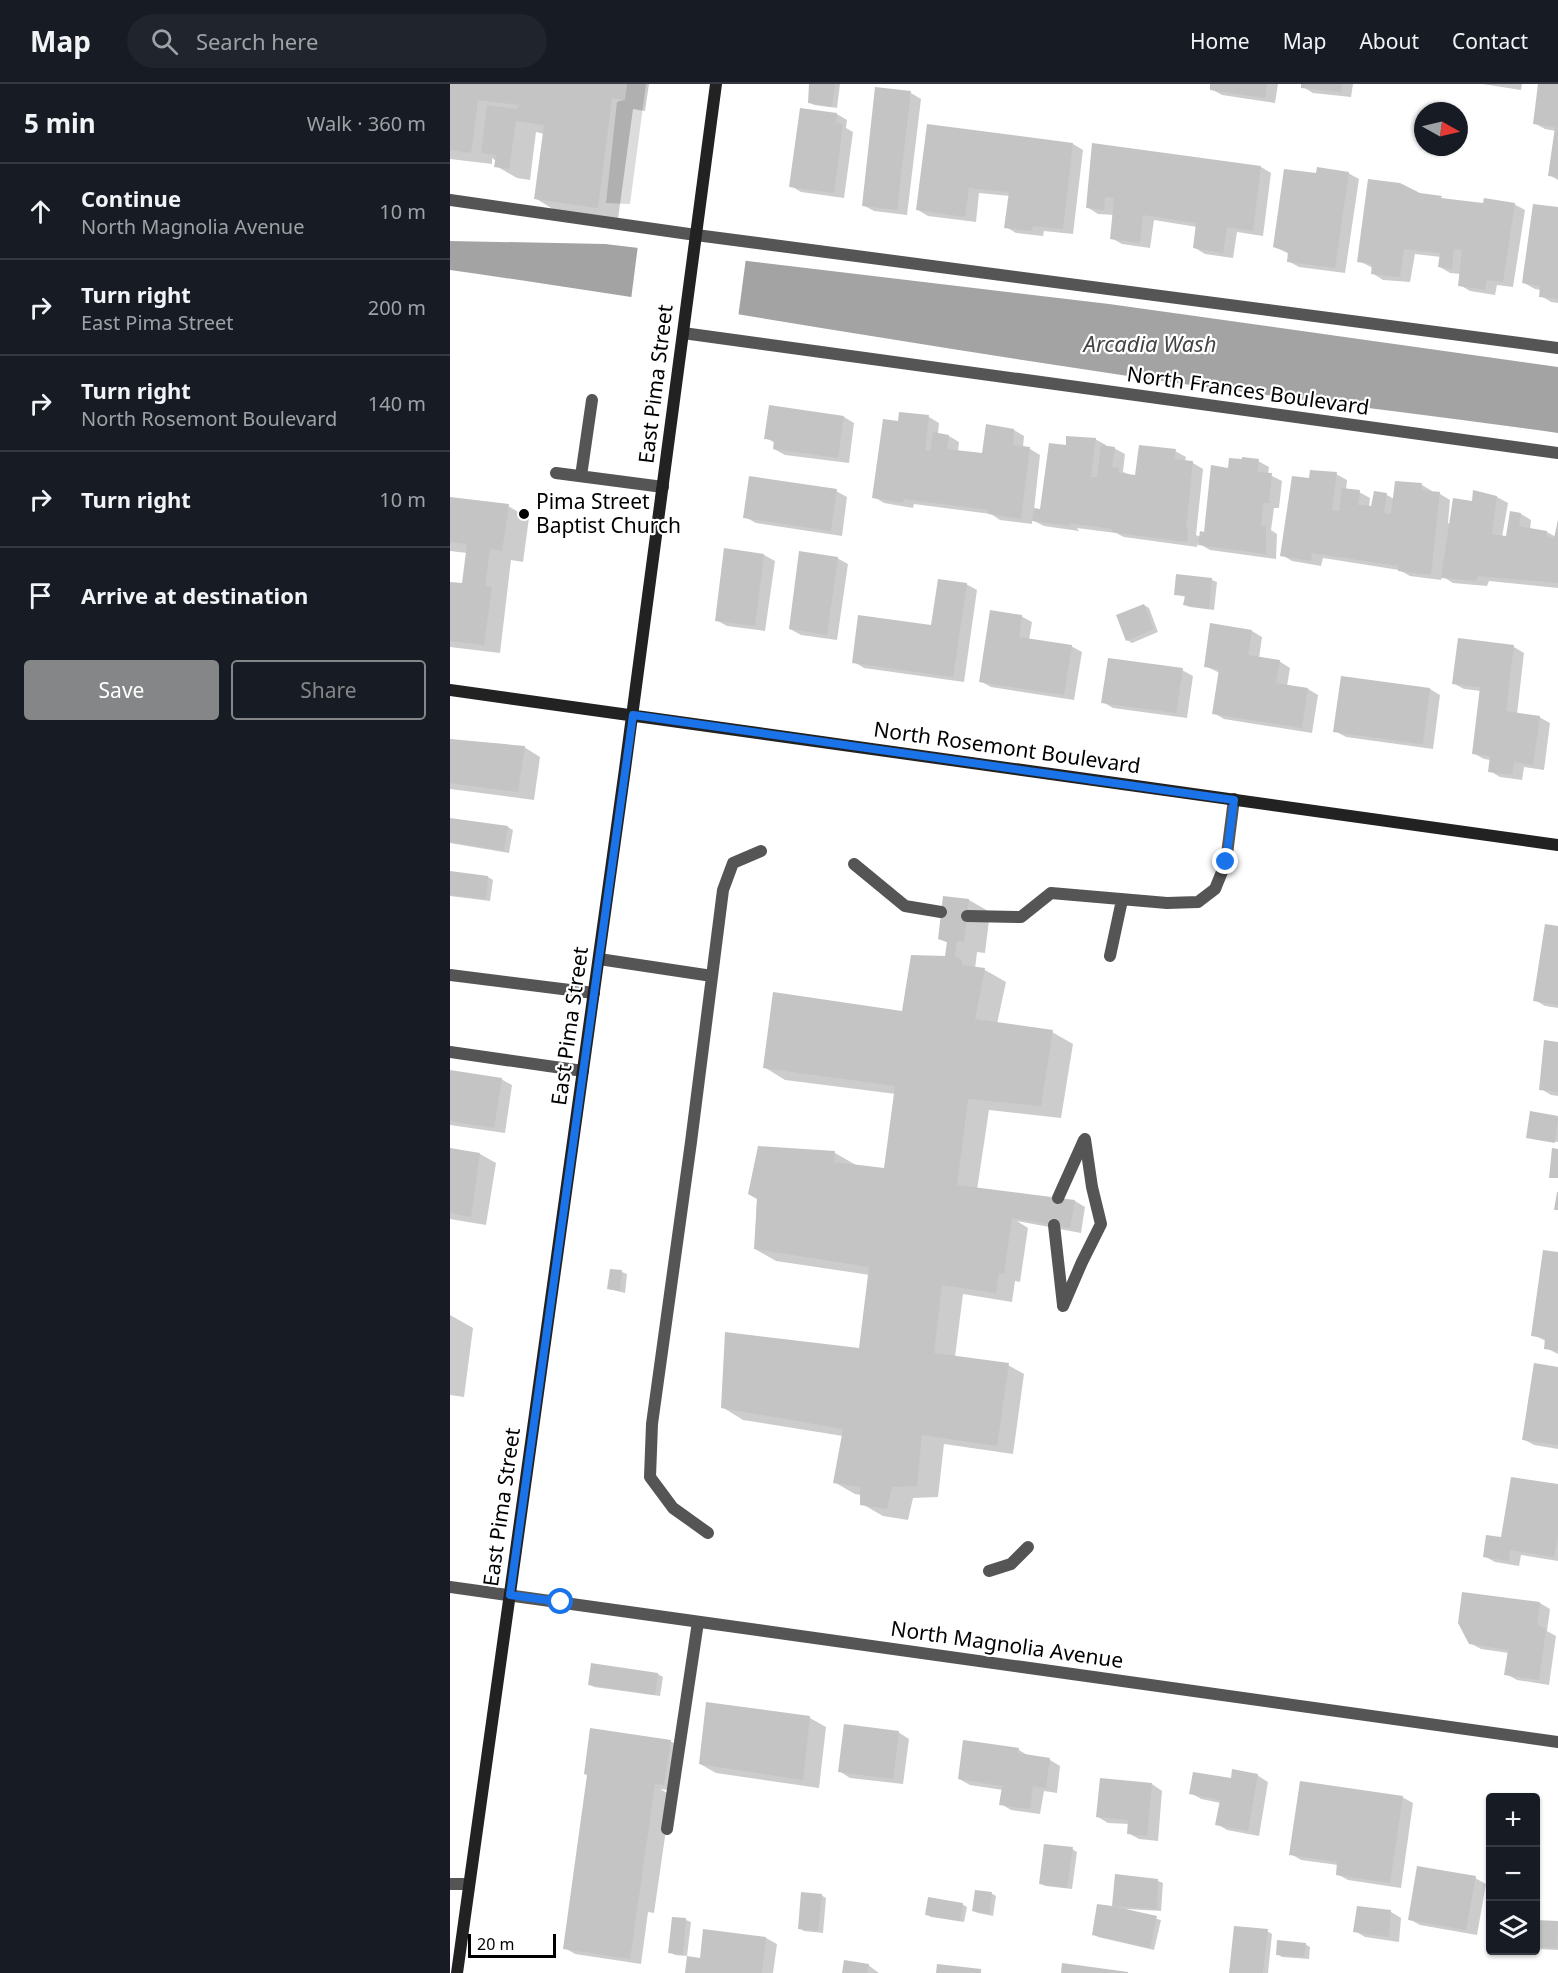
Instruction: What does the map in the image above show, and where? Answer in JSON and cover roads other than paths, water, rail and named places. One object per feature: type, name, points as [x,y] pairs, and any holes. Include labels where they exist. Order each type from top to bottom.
[{"type":"street","name":"East Pima Street","points":[[457,1973],[633,715],[716,84]]},
{"type":"street","points":[[450,200],[696,235],[1558,348]]},
{"type":"street","name":"North Frances Boulevard","points":[[683,329],[1558,453]]},
{"type":"street","points":[[582,476],[592,400]]},
{"type":"street","points":[[556,473],[663,487]]},
{"type":"street","name":"North Rosemont Boulevard","points":[[450,690],[1558,845]]},
{"type":"street","points":[[968,916],[1021,917],[1051,893],[1167,903],[1198,902],[1215,889],[1226,862],[1234,800]]},
{"type":"street","points":[[708,1533],[673,1508],[650,1477],[652,1424],[723,890],[733,863],[761,851]]},
{"type":"street","points":[[854,864],[905,906],[941,912]]},
{"type":"street","points":[[1110,956],[1122,900]]},
{"type":"street","points":[[599,959],[712,976]]},
{"type":"street","points":[[450,975],[594,993]]},
{"type":"street","points":[[450,1052],[583,1071]]},
{"type":"street","points":[[1054,1225],[1063,1306],[1101,1224],[1092,1187],[1085,1139],[1058,1198]]},
{"type":"street","points":[[988,1571],[1011,1564],[1028,1547]]},
{"type":"street","name":"North Magnolia Avenue","points":[[450,1587],[1558,1742]]},
{"type":"street","points":[[667,1829],[698,1622]]},
{"type":"street","points":[[450,1884],[469,1884]]},
{"type":"water","name":"Arcadia Wash","points":[[450,241],[605,244],[1109,304],[1558,367],[1558,433],[1128,376],[450,270]]},
{"type":"place","name":"Pima Street Baptist Church","points":[[524,514]]}]
